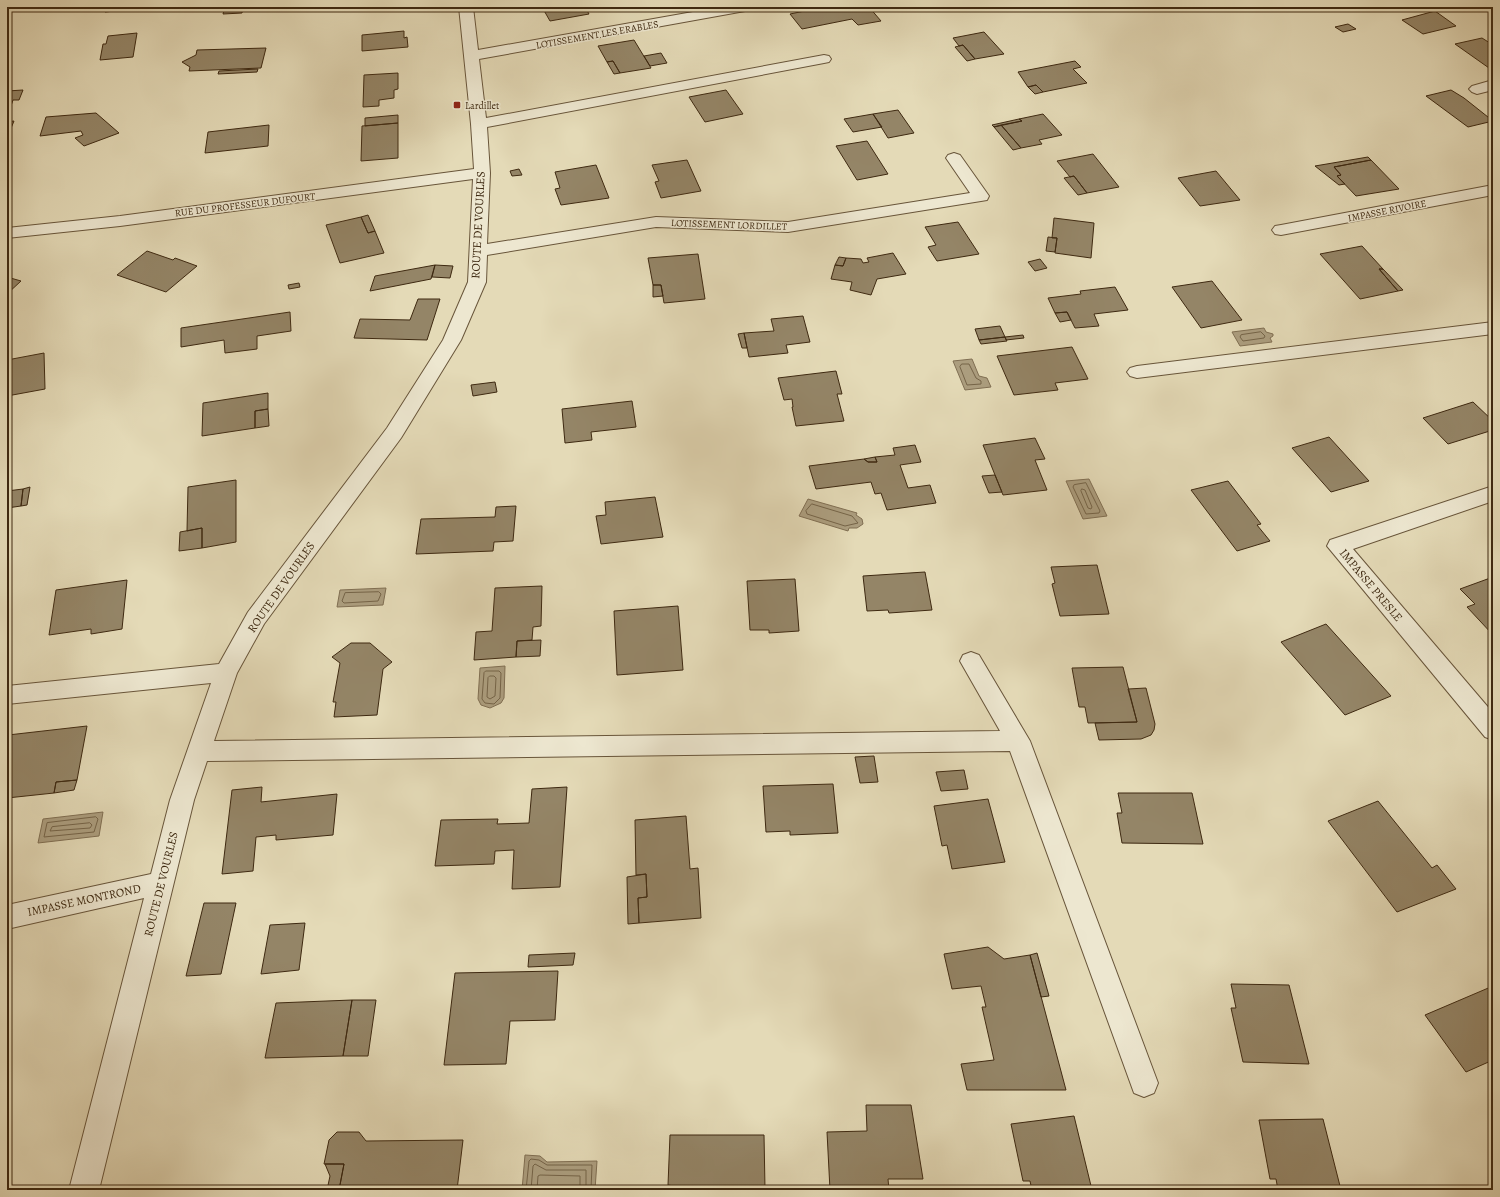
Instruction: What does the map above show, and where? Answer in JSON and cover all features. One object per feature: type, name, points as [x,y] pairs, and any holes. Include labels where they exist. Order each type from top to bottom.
[{"type":"street","name":"ROUTE DE VOURLES","points":[[84,1190],[182,800],[226,672],[256,618],[394,433],[452,340],[477,282],[482,173],[479,124],[466,7]]},
{"type":"street","name":"LOTISSEMENT LES ERABLES","points":[[472,56],[745,7]]},
{"type":"street","points":[[479,124],[824,59]]},
{"type":"street","points":[[1477,89],[1493,85]]},
{"type":"street","name":"LOTISSEMENT LORDILLET","points":[[478,251],[656,222],[788,227],[981,196],[954,158]]},
{"type":"street","name":"RUE DU PROFESSEUR DUFOURT","points":[[7,233],[136,219],[482,173]]},
{"type":"street","name":"IMPASSE RIVOIRE","points":[[1280,230],[1493,190]]},
{"type":"street","points":[[1137,372],[1493,328]]},
{"type":"street","name":"IMPASSE PRESLE","points":[[1493,493],[1338,546],[1493,730]]},
{"type":"street","points":[[971,661],[1018,741],[1144,1083]]},
{"type":"street","points":[[7,695],[226,672]]},
{"type":"street","points":[[198,752],[1018,741]]},
{"type":"street","name":"IMPASSE MONTROND","points":[[7,917],[161,883]]},
{"type":"water","points":[[1264,328],[1266,332],[1273,334],[1270,338],[1272,342],[1240,346],[1232,332]]},
{"type":"water","points":[[972,359],[979,376],[987,378],[991,387],[965,390],[953,361]]},
{"type":"water","points":[[1089,479],[1107,516],[1083,519],[1066,481]]},
{"type":"water","points":[[808,499],[857,513],[856,515],[862,519],[863,524],[857,528],[849,528],[848,531],[799,516]]},
{"type":"water","points":[[386,588],[383,605],[337,607],[340,590]]},
{"type":"water","points":[[505,666],[504,698],[501,703],[490,708],[481,705],[478,699],[480,668]]},
{"type":"water","points":[[103,812],[99,836],[38,843],[43,819]]},
{"type":"water","points":[[525,1155],[540,1156],[547,1162],[597,1161],[595,1190],[522,1190]]},
{"type":"building","points":[[106,7],[135,7],[134,9],[105,12]]},
{"type":"building","points":[[225,7],[243,7],[242,13],[223,14]]},
{"type":"building","points":[[542,7],[585,7],[589,14],[550,21]]},
{"type":"building","points":[[824,7],[869,7],[881,21],[858,25],[852,19],[802,29],[790,14]]},
{"type":"building","points":[[1435,11],[1456,26],[1423,34],[1402,20]]},
{"type":"building","points":[[1348,24],[1356,29],[1343,32],[1335,27]]},
{"type":"building","points":[[404,31],[404,38],[407,37],[408,47],[362,51],[362,35]]},
{"type":"building","points":[[984,32],[1004,54],[975,59],[963,45],[959,46],[953,38]]},
{"type":"building","points":[[137,33],[133,57],[100,60],[103,44],[106,44],[108,36]]},
{"type":"building","points":[[1482,38],[1493,45],[1493,67],[1489,68],[1455,44]]},
{"type":"building","points":[[634,40],[651,68],[620,73],[613,61],[607,62],[598,46]]},
{"type":"building","points":[[963,45],[975,59],[967,61],[955,47]]},
{"type":"building","points":[[266,48],[261,68],[189,71],[190,67],[182,62],[196,55],[197,50]]},
{"type":"building","points":[[661,53],[667,63],[650,66],[644,56]]},
{"type":"building","points":[[613,61],[620,73],[614,74],[607,62]]},
{"type":"building","points":[[1075,61],[1081,67],[1073,69],[1087,83],[1043,92],[1036,85],[1028,87],[1018,72]]},
{"type":"building","points":[[258,69],[257,72],[218,74],[219,71]]},
{"type":"building","points":[[398,73],[398,89],[394,90],[394,98],[379,100],[379,106],[363,107],[364,75]]},
{"type":"building","points":[[1036,85],[1043,92],[1035,94],[1028,87]]},
{"type":"building","points":[[23,90],[19,100],[13,100],[7,118],[7,91]]},
{"type":"building","points":[[726,90],[743,114],[705,122],[689,97]]},
{"type":"building","points":[[1451,90],[1464,98],[1493,121],[1468,127],[1426,96]]},
{"type":"building","points":[[898,110],[914,133],[888,138],[873,114]]},
{"type":"building","points":[[96,113],[119,133],[84,146],[75,138],[83,135],[81,131],[40,136],[46,117]]},
{"type":"building","points":[[873,114],[882,127],[853,132],[844,119]]},
{"type":"building","points":[[1043,114],[1062,135],[1039,140],[1042,144],[1021,148],[1001,125],[1022,121],[1019,119]]},
{"type":"building","points":[[398,115],[398,123],[365,126],[365,118]]},
{"type":"building","points":[[1019,119],[1022,121],[994,127],[992,125]]},
{"type":"building","points":[[14,121],[9,133],[7,133],[7,122]]},
{"type":"building","points":[[398,123],[398,158],[361,161],[362,126]]},
{"type":"building","points":[[269,125],[268,146],[205,153],[208,132]]},
{"type":"building","points":[[1001,125],[1021,148],[1013,150],[994,127]]},
{"type":"building","points":[[867,141],[888,174],[857,180],[836,146]]},
{"type":"building","points":[[1093,154],[1119,187],[1087,193],[1074,176],[1070,177],[1057,161]]},
{"type":"building","points":[[1368,157],[1371,160],[1334,167],[1341,175],[1337,176],[1345,184],[1339,185],[1315,166]]},
{"type":"building","points":[[687,160],[701,191],[661,198],[655,182],[659,181],[652,165]]},
{"type":"building","points":[[1371,160],[1399,189],[1356,196],[1337,176],[1341,175],[1334,167]]},
{"type":"building","points":[[596,165],[609,198],[561,205],[555,189],[560,188],[555,172]]},
{"type":"building","points":[[519,169],[522,175],[512,176],[510,171]]},
{"type":"building","points":[[1216,171],[1240,200],[1200,206],[1178,178]]},
{"type":"building","points":[[1074,176],[1087,193],[1078,195],[1064,178]]},
{"type":"building","points":[[368,215],[375,231],[368,233],[361,217]]},
{"type":"building","points":[[361,217],[368,233],[375,231],[384,253],[340,263],[326,225]]},
{"type":"building","points":[[1054,218],[1094,223],[1091,258],[1055,253],[1057,238],[1052,238]]},
{"type":"building","points":[[958,222],[979,254],[937,261],[928,247],[936,245],[925,227]]},
{"type":"building","points":[[1048,237],[1057,238],[1055,252],[1046,251]]},
{"type":"building","points":[[1362,246],[1383,269],[1379,269],[1398,291],[1360,299],[1320,254]]},
{"type":"building","points":[[147,251],[173,260],[175,258],[197,266],[166,292],[117,275]]},
{"type":"building","points":[[893,253],[906,274],[877,279],[871,295],[850,290],[852,282],[831,279],[835,265],[843,266],[846,258],[861,259],[863,263],[869,262],[867,258]]},
{"type":"building","points":[[698,254],[705,299],[664,303],[661,285],[653,285],[648,258]]},
{"type":"building","points":[[839,257],[846,258],[843,266],[835,265]]},
{"type":"building","points":[[1040,259],[1047,268],[1035,271],[1028,262]]},
{"type":"building","points":[[435,265],[431,279],[370,291],[375,276]]},
{"type":"building","points":[[435,265],[453,266],[450,278],[432,277]]},
{"type":"building","points":[[1379,269],[1383,269],[1403,290],[1398,291]]},
{"type":"building","points":[[7,277],[21,281],[7,294]]},
{"type":"building","points":[[1212,281],[1242,320],[1201,328],[1172,287]]},
{"type":"building","points":[[299,283],[300,287],[289,289],[288,285]]},
{"type":"building","points":[[653,285],[661,285],[663,296],[653,297]]},
{"type":"building","points":[[1115,287],[1128,310],[1094,314],[1099,326],[1075,328],[1067,312],[1055,313],[1048,298],[1081,294],[1080,291]]},
{"type":"building","points":[[418,299],[440,299],[427,340],[354,338],[360,319],[410,320]]},
{"type":"building","points":[[290,312],[291,331],[257,336],[257,349],[225,353],[224,340],[181,347],[181,328]]},
{"type":"building","points":[[1067,312],[1071,320],[1060,322],[1055,313]]},
{"type":"building","points":[[803,316],[810,342],[786,345],[788,353],[749,357],[744,333],[774,331],[771,319]]},
{"type":"building","points":[[1000,326],[1005,337],[979,340],[975,329]]},
{"type":"building","points":[[744,333],[747,348],[742,348],[738,334]]},
{"type":"building","points":[[1023,335],[1024,338],[1006,340],[1005,337]]},
{"type":"building","points":[[1005,337],[1007,341],[981,344],[979,340]]},
{"type":"building","points":[[1072,347],[1088,379],[1055,383],[1058,390],[1014,395],[997,356]]},
{"type":"building","points":[[44,353],[45,389],[7,396],[7,360]]},
{"type":"building","points":[[836,371],[842,394],[837,394],[844,421],[796,426],[792,399],[784,400],[778,378]]},
{"type":"building","points":[[495,382],[497,392],[473,396],[471,385]]},
{"type":"building","points":[[268,393],[268,409],[255,411],[255,428],[202,436],[203,403]]},
{"type":"building","points":[[632,401],[636,427],[591,432],[592,440],[565,443],[562,409]]},
{"type":"building","points":[[1473,402],[1493,421],[1493,430],[1448,444],[1423,418]]},
{"type":"building","points":[[268,409],[269,426],[255,428],[255,411]]},
{"type":"building","points":[[1329,437],[1369,481],[1331,492],[1292,448]]},
{"type":"building","points":[[1035,438],[1045,459],[1035,460],[1047,490],[1003,495],[983,445]]},
{"type":"building","points":[[915,445],[921,462],[900,465],[908,488],[930,485],[936,503],[887,510],[881,493],[875,494],[871,482],[816,489],[809,466],[864,459],[868,462],[877,462],[875,457],[895,455],[893,448]]},
{"type":"building","points":[[875,457],[877,462],[868,462],[864,459]]},
{"type":"building","points":[[995,475],[1002,492],[989,493],[982,476]]},
{"type":"building","points":[[236,480],[236,542],[202,548],[202,528],[187,531],[188,487]]},
{"type":"building","points":[[1228,481],[1261,524],[1257,525],[1270,541],[1237,551],[1191,490]]},
{"type":"building","points":[[30,487],[27,505],[21,506],[23,489]]},
{"type":"building","points":[[23,489],[21,506],[7,508],[7,491]]},
{"type":"building","points":[[655,497],[663,537],[601,544],[596,516],[606,515],[605,502]]},
{"type":"building","points":[[516,506],[513,541],[494,542],[493,551],[416,554],[421,519],[495,517],[496,507]]},
{"type":"building","points":[[202,528],[202,548],[179,551],[180,532]]},
{"type":"building","points":[[1097,565],[1109,614],[1060,616],[1052,584],[1055,583],[1051,567]]},
{"type":"building","points":[[925,572],[932,610],[889,613],[888,610],[867,611],[863,576]]},
{"type":"building","points":[[1493,577],[1493,635],[1467,607],[1475,604],[1460,589]]},
{"type":"building","points":[[795,579],[799,631],[769,633],[769,630],[750,630],[747,581]]},
{"type":"building","points":[[127,580],[122,629],[91,634],[91,629],[49,635],[56,590]]},
{"type":"building","points":[[542,586],[541,626],[533,627],[532,640],[517,641],[516,657],[474,660],[476,632],[492,631],[495,588]]},
{"type":"building","points":[[678,606],[683,670],[617,675],[614,611]]},
{"type":"building","points":[[1326,624],[1391,696],[1345,715],[1281,642]]},
{"type":"building","points":[[541,640],[540,656],[516,657],[517,641]]},
{"type":"building","points":[[351,643],[370,643],[392,662],[383,669],[377,715],[334,717],[336,702],[333,702],[340,663],[332,657]]},
{"type":"building","points":[[1123,667],[1137,722],[1088,723],[1085,707],[1079,707],[1072,668]]},
{"type":"building","points":[[1146,688],[1155,724],[1151,735],[1141,739],[1099,740],[1095,723],[1137,722],[1128,689]]},
{"type":"building","points":[[87,726],[77,780],[56,782],[54,793],[7,798],[7,775],[9,769],[7,769],[8,735]]},
{"type":"building","points":[[874,756],[878,782],[860,783],[855,757]]},
{"type":"building","points":[[964,770],[968,789],[941,791],[936,772]]},
{"type":"building","points":[[77,780],[74,790],[54,793],[56,782]]},
{"type":"building","points":[[833,784],[838,833],[790,835],[790,831],[766,832],[763,786]]},
{"type":"building","points":[[262,787],[261,802],[337,794],[333,835],[276,840],[276,835],[256,837],[253,871],[222,874],[232,790]]},
{"type":"building","points":[[567,787],[560,887],[512,889],[514,850],[495,851],[494,864],[435,866],[441,820],[498,819],[497,824],[529,823],[532,789]]},
{"type":"building","points":[[1118,793],[1192,793],[1203,844],[1122,843],[1117,813],[1122,813]]},
{"type":"building","points":[[988,799],[1005,862],[952,869],[947,845],[942,846],[934,806]]},
{"type":"building","points":[[1378,801],[1432,868],[1437,865],[1456,889],[1397,912],[1328,821]]},
{"type":"building","points":[[686,816],[690,869],[698,868],[701,918],[639,923],[638,898],[647,897],[646,874],[636,875],[635,820]]},
{"type":"building","points":[[646,874],[647,897],[638,898],[639,923],[628,924],[627,877]]},
{"type":"building","points":[[204,903],[236,903],[221,974],[186,976]]},
{"type":"building","points":[[305,923],[299,970],[261,974],[270,925]]},
{"type":"building","points":[[988,947],[1004,959],[1030,955],[1066,1090],[967,1090],[961,1064],[994,1060],[982,1007],[986,1007],[981,986],[952,989],[944,954]]},
{"type":"building","points":[[575,953],[573,965],[528,967],[529,955]]},
{"type":"building","points":[[1037,953],[1049,996],[1041,997],[1030,955]]},
{"type":"building","points":[[558,971],[555,1020],[510,1021],[506,1064],[444,1065],[455,973]]},
{"type":"building","points":[[1231,984],[1289,985],[1309,1064],[1243,1062],[1231,1008],[1236,1008]]},
{"type":"building","points":[[1493,986],[1493,1060],[1466,1072],[1425,1015]]},
{"type":"building","points":[[352,1000],[343,1056],[265,1058],[276,1003]]},
{"type":"building","points":[[352,1000],[376,1000],[368,1056],[343,1056]]},
{"type":"building","points":[[866,1105],[911,1105],[923,1179],[888,1179],[889,1190],[830,1190],[827,1132],[867,1131]]},
{"type":"building","points":[[1074,1116],[1092,1190],[1032,1190],[1030,1181],[1023,1181],[1011,1124]]},
{"type":"building","points":[[1323,1119],[1341,1190],[1278,1190],[1276,1179],[1270,1179],[1259,1120]]},
{"type":"building","points":[[337,1132],[359,1132],[366,1141],[463,1140],[457,1190],[339,1190],[344,1164],[324,1164],[329,1140]]},
{"type":"building","points":[[670,1135],[764,1135],[765,1189],[674,1190],[674,1186],[668,1185]]},
{"type":"building","points":[[325,1164],[344,1164],[339,1190],[327,1190],[330,1176]]},
{"type":"place","name":"Lardillet","points":[[457,105]]}]
